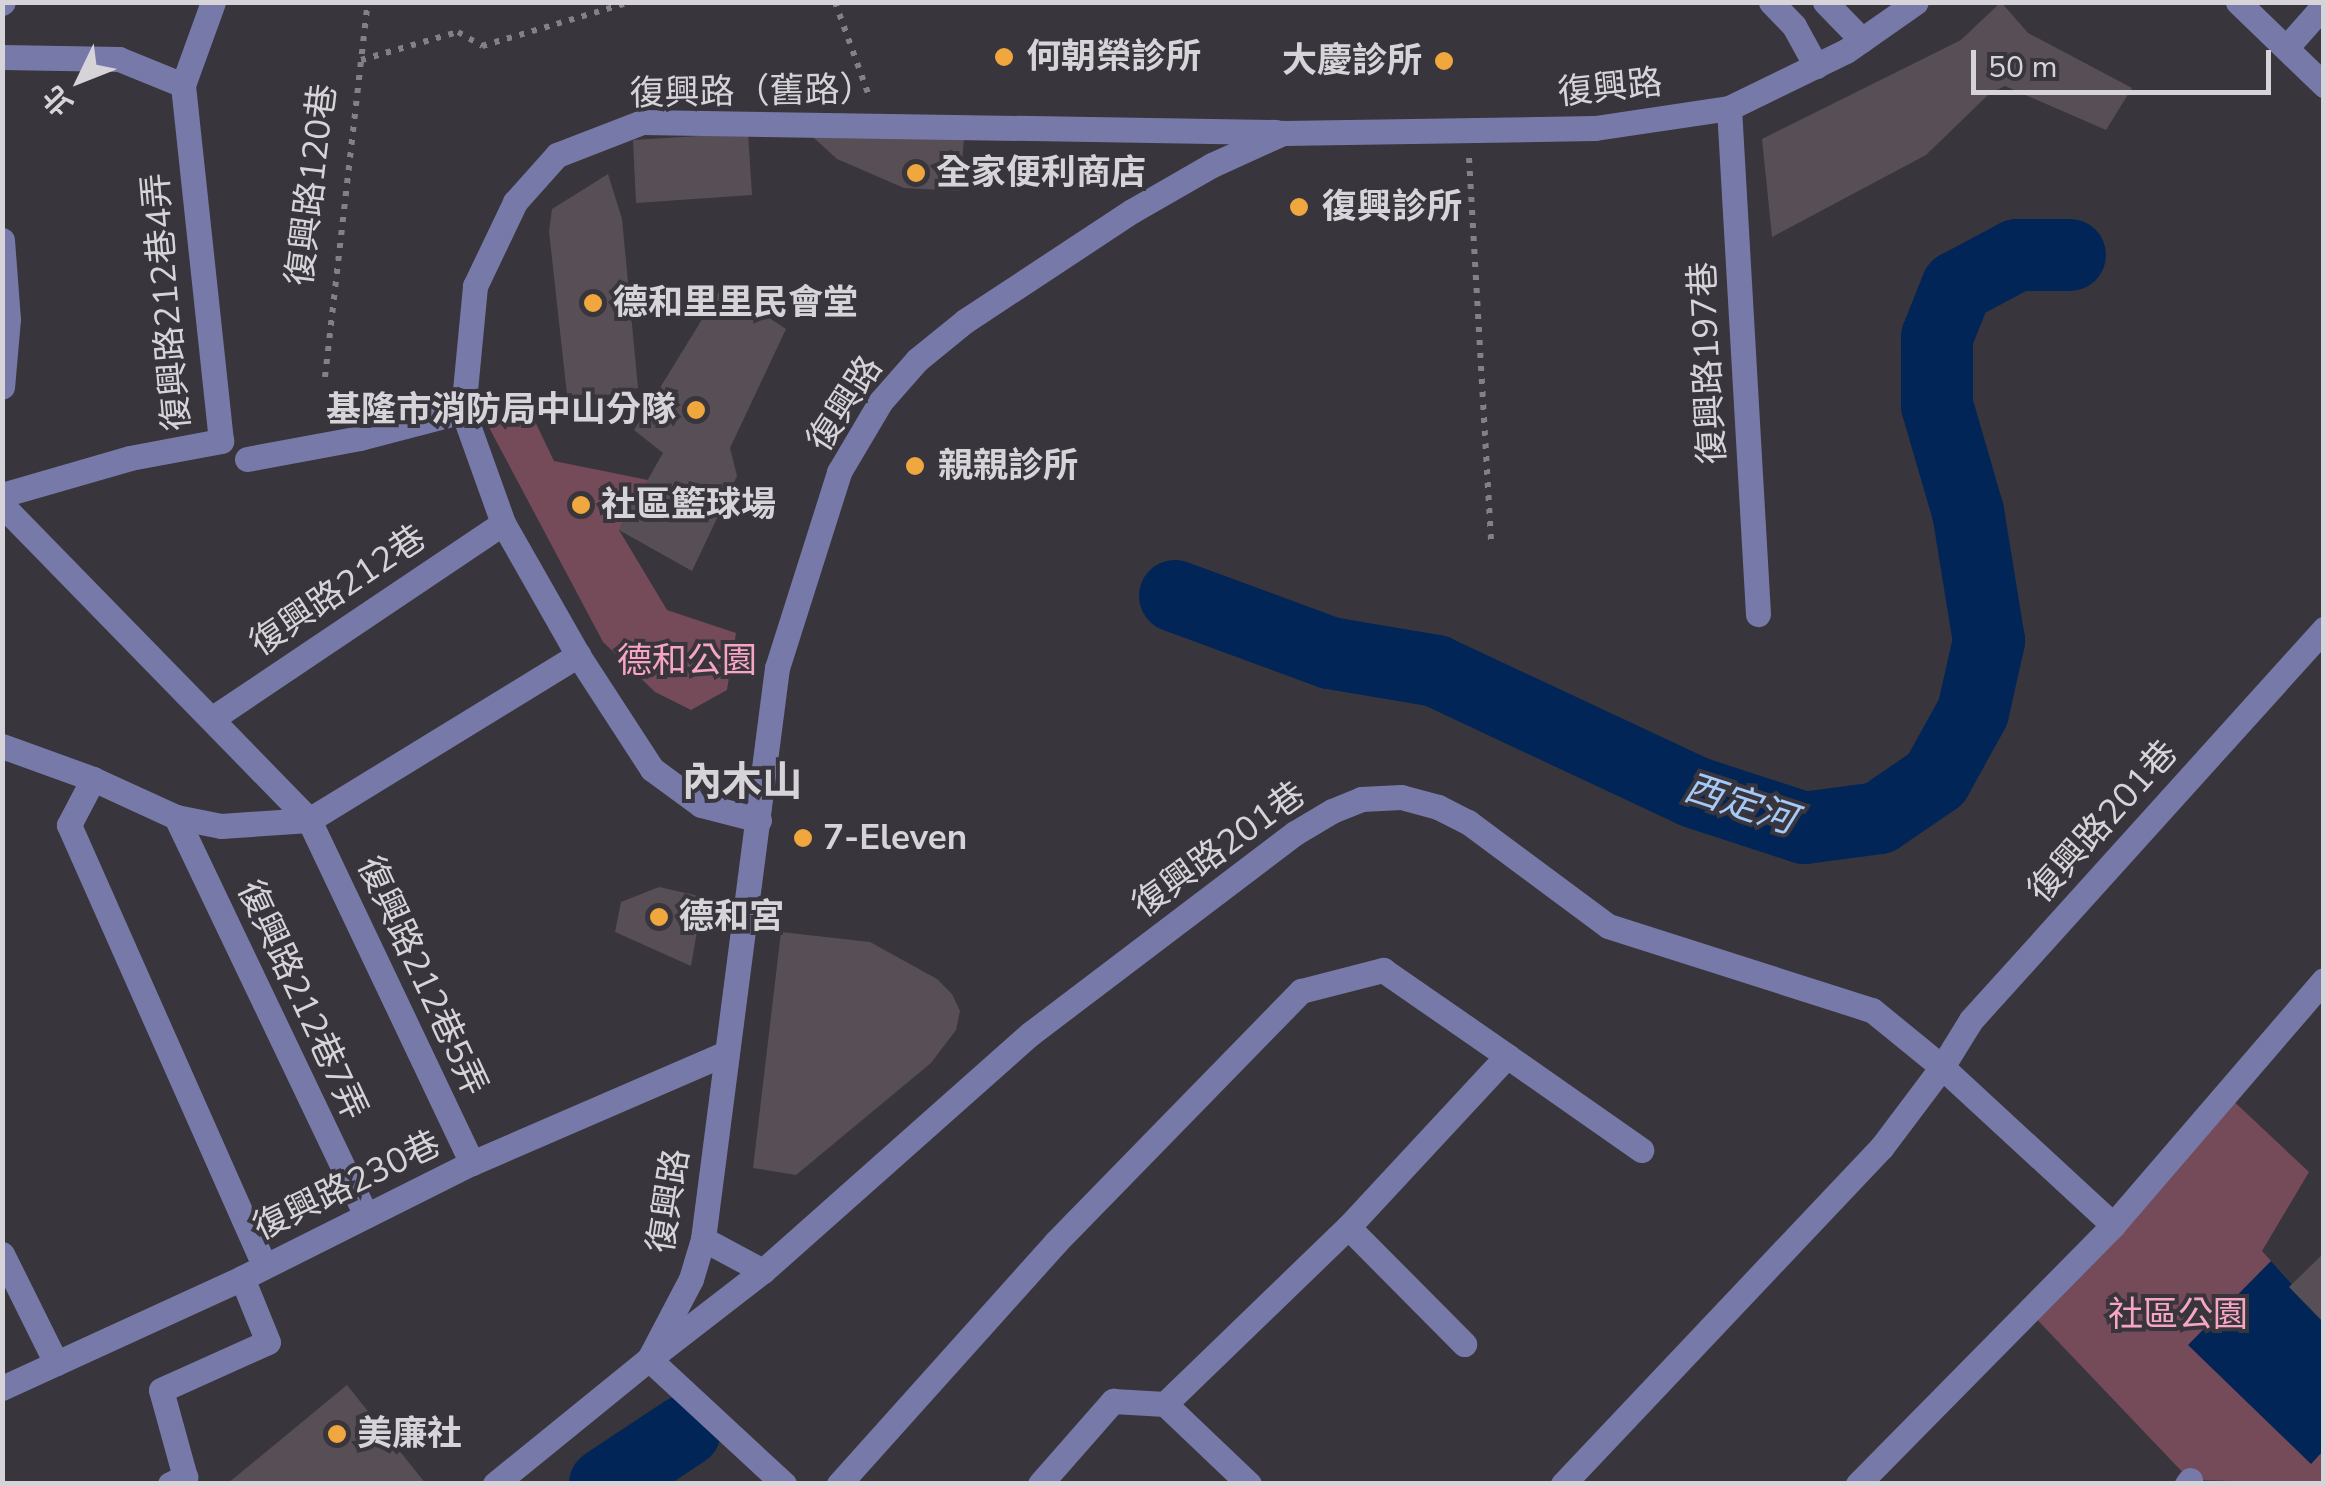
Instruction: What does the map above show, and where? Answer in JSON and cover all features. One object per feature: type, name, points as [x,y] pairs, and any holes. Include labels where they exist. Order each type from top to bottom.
[{"type":"street","name":"復興路212巷4弄","points":[[2,494],[130,458],[220,441],[183,85],[214,2]]},
{"type":"street","points":[[1771,2],[1794,26],[1816,66]]},
{"type":"street","points":[[1826,2],[1862,40]]},
{"type":"street","name":"復興路","points":[[495,1484],[649,1359],[685,1294],[703,1239],[777,668],[839,472],[881,401],[917,360],[965,321],[1132,210],[1212,165],[1283,132],[1595,128],[1729,108],[1862,40],[1916,2]]},
{"type":"street","points":[[2238,2],[2324,85]]},
{"type":"street","points":[[2286,48],[2324,5]]},
{"type":"street","points":[[2,57],[120,59],[183,85]]},
{"type":"street","name":"復興路197巷","points":[[1729,108],[1758,614]]},
{"type":"street","name":"復興路（舊路）","points":[[759,820],[702,805],[652,769],[578,655],[503,522],[463,411],[475,286],[515,202],[557,155],[618,127],[670,121],[1283,132]]},
{"type":"street","points":[[2,240],[8,318],[2,387]]},
{"type":"street","points":[[248,458],[360,438],[463,411]]},
{"type":"street","points":[[2,506],[213,718],[308,820]]},
{"type":"street","name":"復興路212巷","points":[[213,718],[503,522]]},
{"type":"street","name":"復興路201巷","points":[[1562,1484],[1882,1148],[1942,1067],[1971,1020],[2324,629]]},
{"type":"street","points":[[2,746],[93,779],[176,817],[221,826],[308,820],[578,655]]},
{"type":"street","points":[[93,779],[69,825],[253,1272],[268,1342],[161,1390],[184,1477],[170,1484]]},
{"type":"street","name":"復興路201巷","points":[[649,1359],[762,1271],[1030,1034],[1295,833],[1360,799],[1401,797],[1438,807],[1468,822],[1608,926],[1872,1010],[1942,1067],[2113,1226]]},
{"type":"street","name":"復興路212巷7弄","points":[[176,817],[365,1214]]},
{"type":"street","name":"復興路212巷5弄","points":[[308,820],[472,1163]]},
{"type":"street","points":[[839,1484],[1056,1242],[1301,991],[1383,970],[1641,1150]]},
{"type":"street","points":[[1858,1484],[2113,1226],[2324,980]]},
{"type":"street","name":"復興路230巷","points":[[2,1388],[253,1272],[472,1163],[726,1053]]},
{"type":"street","points":[[1166,1404],[1348,1227],[1507,1056]]},
{"type":"street","points":[[1348,1227],[1464,1344]]},
{"type":"street","points":[[703,1239],[762,1271]]},
{"type":"street","points":[[2,1254],[56,1363]]},
{"type":"street","points":[[649,1359],[784,1484]]},
{"type":"street","points":[[1040,1484],[1113,1400],[1166,1404],[1250,1484]]},
{"type":"path","name":"復興路120巷","points":[[325,376],[368,2]]},
{"type":"path","points":[[362,60],[458,32],[482,46],[631,2]]},
{"type":"path","points":[[836,2],[872,104]]},
{"type":"path","points":[[1468,132],[1491,544]]},
{"type":"green space","name":"德和公園","points":[[529,409],[554,461],[648,480],[619,530],[667,610],[736,633],[727,690],[691,710],[655,692],[603,642],[484,418]]},
{"type":"green space","name":"社區公園","points":[[2226,1094],[2309,1172],[2262,1251],[2323,1318],[2323,1483],[2190,1480],[2029,1311]]},
{"type":"water","points":[[2271,1261],[2323,1318],[2323,1451],[2311,1464],[2188,1345]]},
{"type":"building","points":[[2001,2],[2028,33],[2132,88],[2106,130],[2005,86],[1989,94],[1926,155],[1772,237],[1762,139],[1961,40]]},
{"type":"building","name":"全家便利商店","points":[[804,129],[964,137],[960,191],[904,188],[837,159]]},
{"type":"building","points":[[748,133],[752,195],[636,203],[633,140]]},
{"type":"building","name":"德和里里民會堂","points":[[608,174],[622,219],[638,388],[568,404],[549,231],[552,209]]},
{"type":"building","name":"基隆市消防局中山分隊","points":[[722,287],[786,329],[730,448],[737,476],[692,571],[619,530],[663,453],[634,430]]},
{"type":"building","name":"德和宮","points":[[659,887],[703,897],[691,966],[615,932],[621,902]]},
{"type":"building","points":[[781,932],[870,942],[937,979],[952,994],[960,1011],[956,1030],[931,1063],[796,1175],[753,1168]]},
{"type":"building","points":[[2324,1253],[2324,1323],[2289,1287]]},
{"type":"building","name":"美廉社","points":[[347,1385],[426,1484],[227,1484]]},
{"type":"waterway","name":"西定河","points":[[1175,596],[1330,653],[1436,671],[1694,792],[1804,828],[1879,818],[1936,779],[1973,712],[1989,641],[1968,512],[1937,405],[1937,337],[1957,287],[2017,255],[2070,255]]},
{"type":"waterway","name":"西定河","points":[[605,1484],[685,1431]]},
{"type":"place","name":"何朝榮診所","points":[[1004,57]]},
{"type":"place","name":"大慶診所","points":[[1444,61]]},
{"type":"place","name":"全家便利商店","points":[[916,173]]},
{"type":"place","name":"復興診所","points":[[1299,207]]},
{"type":"place","name":"德和里里民會堂","points":[[593,303]]},
{"type":"place","name":"基隆市消防局中山分隊","points":[[696,410]]},
{"type":"place","name":"親親診所","points":[[915,466]]},
{"type":"place","name":"社區籃球場","points":[[581,505]]},
{"type":"place","name":"7-Eleven","points":[[803,838]]},
{"type":"place","name":"德和宮","points":[[659,917]]},
{"type":"place","name":"美廉社","points":[[337,1434]]},
{"type":"district","name":"內木山","points":[[742,782]]}]
